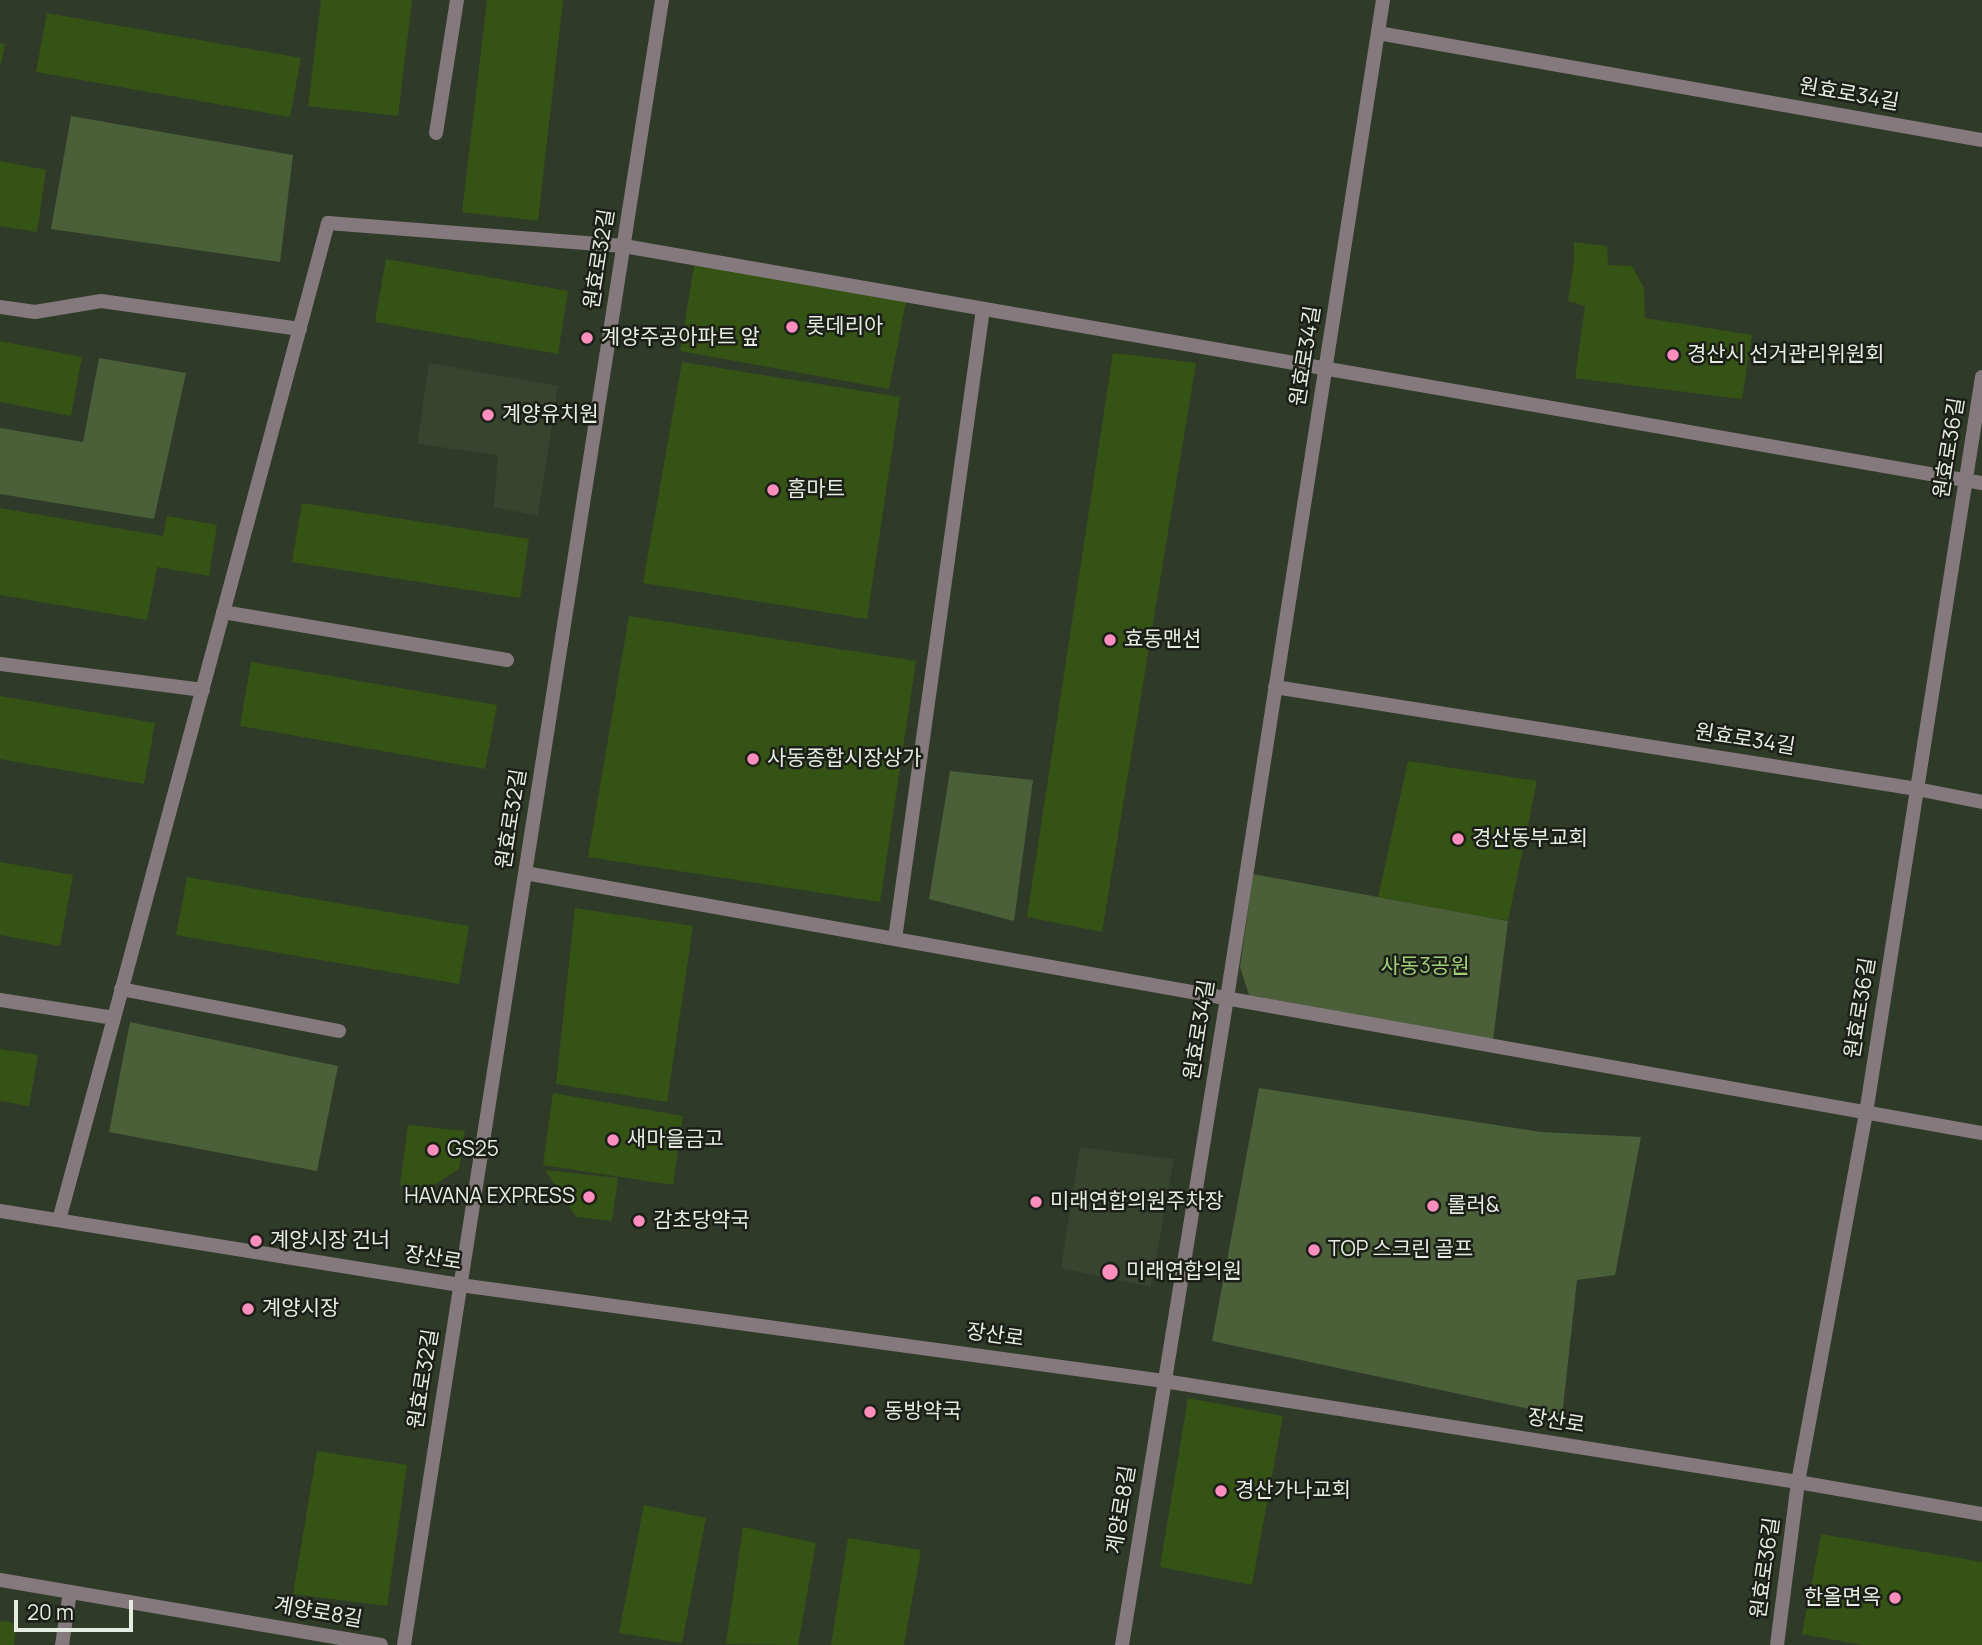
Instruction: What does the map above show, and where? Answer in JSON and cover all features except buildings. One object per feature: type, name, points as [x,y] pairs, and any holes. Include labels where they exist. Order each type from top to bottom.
[{"type":"street","points":[[436,133],[457,0]]},
{"type":"street","name":"원효로32길","points":[[404,1645],[662,0]]},
{"type":"street","name":"원효로34길","points":[[1164,1381],[1227,998],[1383,0]]},
{"type":"street","name":"원효로34길","points":[[1378,33],[1982,140]]},
{"type":"street","points":[[59,1220],[328,223],[624,246],[1982,483]]},
{"type":"street","points":[[0,307],[35,312],[101,301],[300,329]]},
{"type":"street","points":[[895,939],[983,309]]},
{"type":"street","name":"원효로36길","points":[[1777,1645],[1798,1482],[1866,1113],[1982,377]]},
{"type":"street","points":[[223,612],[507,660]]},
{"type":"street","points":[[0,664],[202,690]]},
{"type":"street","name":"원효로34길","points":[[1275,687],[1917,789],[1982,802]]},
{"type":"street","points":[[525,873],[1982,1133]]},
{"type":"street","points":[[121,989],[339,1031]]},
{"type":"street","points":[[0,1000],[114,1018]]},
{"type":"street","name":"장산로","points":[[0,1211],[460,1285],[1164,1381],[1982,1514]]},
{"type":"street","name":"계양로8길","points":[[1122,1645],[1164,1381]]},
{"type":"street","name":"계양로8길","points":[[0,1580],[381,1645]]},
{"type":"street","points":[[62,1645],[70,1592]]},
{"type":"shaded area","name":"계양유치원","points":[[429,363],[558,386],[538,516],[494,507],[498,455],[417,444]]},
{"type":"shaded area","points":[[1080,1147],[1174,1159],[1151,1287],[1061,1268]]},
{"type":"green space","points":[[71,116],[293,155],[280,262],[51,229]]},
{"type":"green space","points":[[99,358],[186,373],[154,519],[0,494],[0,428],[83,442]]},
{"type":"green space","points":[[950,771],[1033,780],[1014,921],[929,899]]},
{"type":"green space","name":"사동3공원","points":[[1253,874],[1508,921],[1493,1040],[1249,995],[1240,967]]},
{"type":"green space","points":[[130,1022],[338,1066],[317,1171],[109,1132]]},
{"type":"green space","name":"롤러&","points":[[1259,1088],[1541,1132],[1641,1137],[1615,1275],[1577,1280],[1562,1416],[1212,1341]]},
{"type":"place","name":"롯데리아","points":[[792,327]]},
{"type":"place","name":"계양주공아파트 앞","points":[[587,338]]},
{"type":"place","name":"경산시 선거관리위원회","points":[[1673,355]]},
{"type":"place","name":"계양유치원","points":[[488,415]]},
{"type":"place","name":"홈마트","points":[[773,490]]},
{"type":"place","name":"효동맨션","points":[[1110,640]]},
{"type":"place","name":"사동종합시장상가","points":[[753,759]]},
{"type":"place","name":"경산동부교회","points":[[1458,839]]},
{"type":"place","name":"새마을금고","points":[[613,1140]]},
{"type":"place","name":"GS25","points":[[433,1150]]},
{"type":"place","name":"HAVANA EXPRESS","points":[[589,1197]]},
{"type":"place","name":"미래연합의원주차장","points":[[1036,1202]]},
{"type":"place","name":"롤러&","points":[[1433,1206]]},
{"type":"place","name":"감초당약국","points":[[639,1221]]},
{"type":"place","name":"계양시장 건너","points":[[256,1241]]},
{"type":"place","name":"TOP 스크린 골프","points":[[1314,1250]]},
{"type":"place","name":"미래연합의원","points":[[1110,1272]]},
{"type":"place","name":"계양시장","points":[[248,1309]]},
{"type":"place","name":"동방약국","points":[[870,1412]]},
{"type":"place","name":"경산가나교회","points":[[1221,1491]]},
{"type":"place","name":"한올면옥","points":[[1895,1598]]}]
